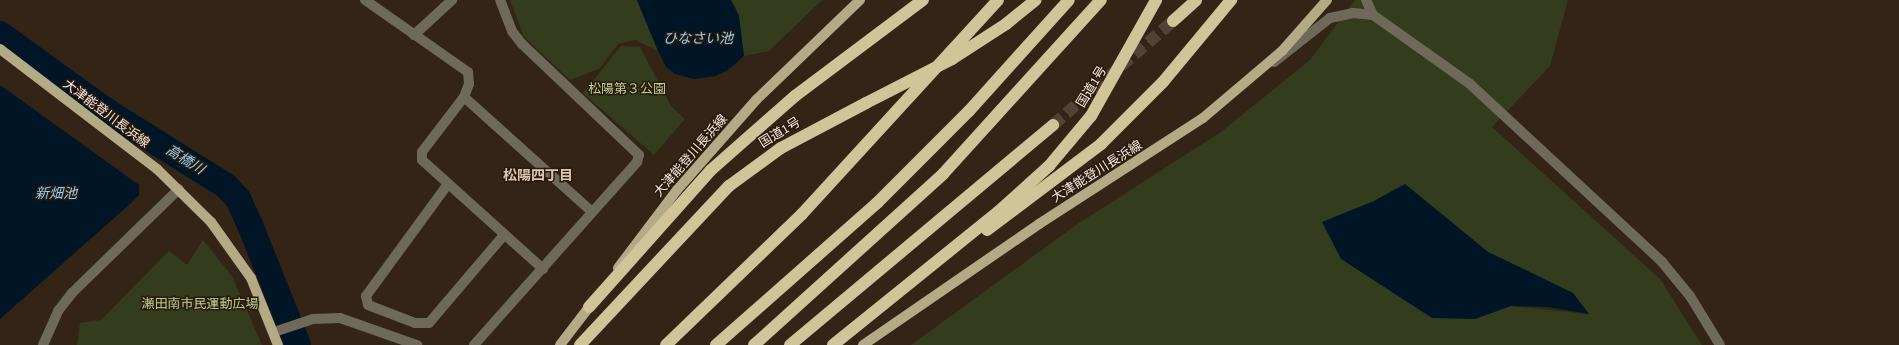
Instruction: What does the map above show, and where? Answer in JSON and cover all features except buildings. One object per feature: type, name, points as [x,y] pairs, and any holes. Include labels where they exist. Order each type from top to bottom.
[{"type":"highway","points":[[589,307],[711,170],[795,96],[923,0]]},
{"type":"highway","points":[[666,345],[802,214],[998,0]]},
{"type":"highway","name":"国道1号","points":[[580,345],[729,186],[781,148],[952,59],[1006,24],[1036,0]]},
{"type":"highway","points":[[716,345],[877,203],[969,111],[1069,0]]},
{"type":"highway","points":[[754,345],[943,174],[1100,0]]},
{"type":"highway","name":"国道1号","points":[[833,345],[883,303],[1003,208],[1072,141],[1111,84],[1156,0]]},
{"type":"highway","points":[[1173,21],[1196,0]]},
{"type":"highway","points":[[883,303],[1034,197],[1101,144],[1168,77],[1231,0]]},
{"type":"highway","points":[[790,345],[1053,125]]},
{"type":"main road","name":"大津能登川長浜線","points":[[560,345],[665,206],[718,143],[796,59],[860,0]]},
{"type":"main road","name":"大津能登川長浜線","points":[[863,345],[1039,224],[1203,118],[1263,69],[1327,0]]},
{"type":"main road","name":"大津能登川長浜線","points":[[0,50],[179,190],[230,246],[251,278],[278,331],[278,345]]},
{"type":"street","points":[[365,0],[468,72],[469,84],[464,97],[422,152],[422,160],[543,269]]},
{"type":"street","points":[[414,34],[452,0]]},
{"type":"street","points":[[474,345],[543,269],[639,155],[522,44],[512,31],[500,0]]},
{"type":"street","points":[[1366,0],[1373,15],[1470,84],[1662,262],[1690,296],[1720,345]]},
{"type":"street","points":[[1263,69],[1330,18],[1353,13],[1373,15]]},
{"type":"street","points":[[464,97],[592,212]]},
{"type":"street","points":[[448,184],[366,296],[368,305],[415,323],[429,323],[504,235]]},
{"type":"street","points":[[43,345],[58,310],[72,293],[179,190]]},
{"type":"street","points":[[278,331],[313,319],[340,318],[417,345]]},
{"type":"green space","points":[[510,0],[637,0],[658,51],[635,40],[618,44],[599,69],[570,80],[524,37]]},
{"type":"green space","points":[[731,0],[822,0],[769,51],[744,56],[736,8]]},
{"type":"green space","points":[[1355,0],[1568,0],[1550,66],[1492,127],[1660,279],[1702,345],[911,345],[1076,225],[1221,132],[1310,60]],"holes":[[[1405,184],[1488,252],[1573,293],[1588,314],[1511,306],[1374,201]]]},
{"type":"green space","name":"松陽第３公園","points":[[621,46],[640,47],[671,106],[685,119],[654,155],[583,93]]},
{"type":"green space","name":"瀬田南市民運動広場","points":[[203,240],[232,276],[262,345],[77,345],[80,323],[101,320],[169,251],[187,265]]},
{"type":"water","name":"ひなさい池","points":[[637,0],[731,0],[739,16],[744,56],[728,70],[716,76],[694,79],[675,74],[666,67]]},
{"type":"water","name":"新畑池","points":[[0,85],[139,185],[139,195],[0,319]]},
{"type":"water","points":[[1405,184],[1488,252],[1573,293],[1589,314],[1548,307],[1511,306],[1475,319],[1432,318],[1341,259],[1322,222],[1374,201]]},
{"type":"waterway","name":"高橋川","points":[[0,34],[105,110],[226,186],[238,199],[250,225],[298,345]]},
{"type":"tunnel","points":[[1053,125],[1173,21]]},
{"type":"district","name":"松陽四丁目","points":[[538,176]]}]
